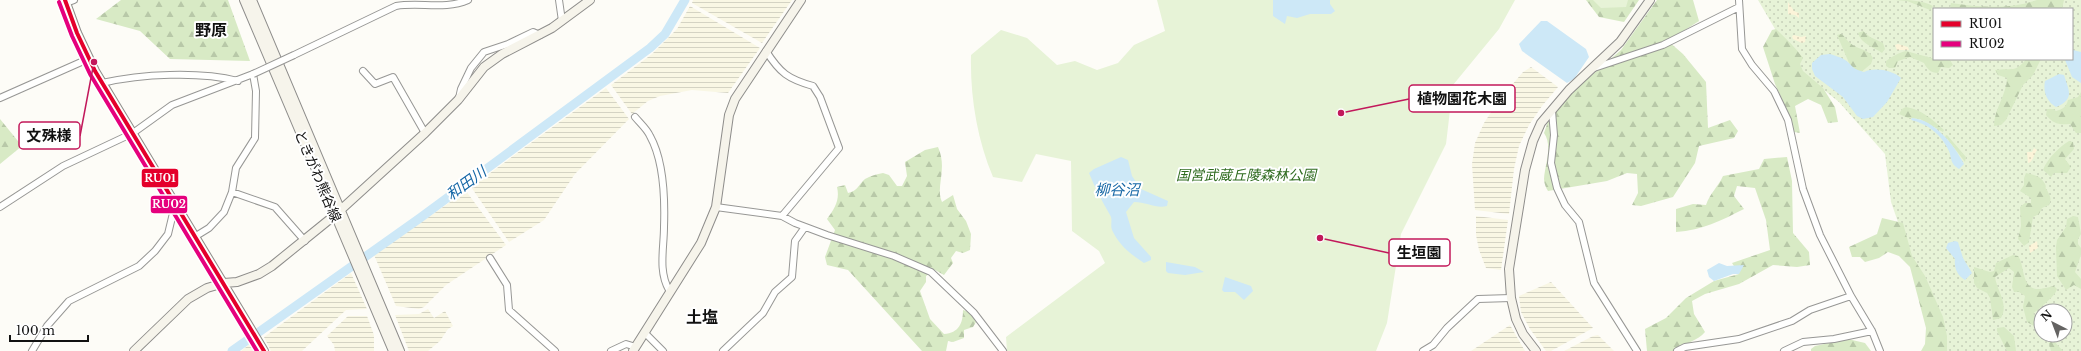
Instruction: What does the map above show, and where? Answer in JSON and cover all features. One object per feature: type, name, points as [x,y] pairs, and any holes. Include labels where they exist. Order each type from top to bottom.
[{"type":"street","name":"ときがわ熊谷線","points":[[244,0],[338,212]]},
{"type":"street","name":"ときがわ熊谷線","points":[[252,0],[366,280],[393,351]]},
{"type":"street","points":[[0,207],[63,166],[133,133],[172,105],[238,81],[396,6],[409,4],[449,5],[468,0]]},
{"type":"street","points":[[559,0],[562,21]]},
{"type":"street","points":[[134,351],[188,299],[207,288],[224,283],[237,282],[259,274],[305,241],[425,133],[458,100],[484,66],[502,54],[540,35],[590,0]]},
{"type":"street","points":[[611,351],[626,344],[634,349],[645,333],[669,290],[701,243],[716,207],[729,115],[735,99],[801,0]]},
{"type":"street","points":[[1536,351],[1516,319],[1510,298],[1510,269],[1525,170],[1533,140],[1541,124],[1569,90],[1620,42],[1650,0]]},
{"type":"street","points":[[1739,0],[1742,49],[1752,65],[1774,91],[1788,120],[1809,208],[1820,235],[1851,296],[1872,331],[1880,351]]},
{"type":"street","points":[[68,1],[88,59],[177,204],[264,351]]},
{"type":"street","points":[[1591,69],[1663,45],[1739,7]]},
{"type":"street","points":[[458,100],[461,89],[471,68],[484,52],[508,44],[533,32],[540,35]]},
{"type":"street","points":[[766,51],[780,72],[795,81],[813,86],[820,97],[839,148],[782,216]]},
{"type":"street","points":[[0,98],[88,59]]},
{"type":"street","points":[[363,72],[376,84],[393,77],[425,133]]},
{"type":"street","points":[[196,236],[209,228],[224,212],[232,192],[236,168],[255,138],[256,91],[253,74]]},
{"type":"street","points":[[102,83],[134,78],[194,75],[222,77],[238,81]]},
{"type":"street","points":[[1552,111],[1554,135],[1551,164],[1557,188],[1565,205],[1579,222],[1594,284],[1637,351]]},
{"type":"street","points":[[635,117],[650,136],[662,167],[664,226],[662,262],[664,279],[669,290]]},
{"type":"street","points":[[232,192],[275,207],[305,241]]},
{"type":"street","points":[[32,351],[51,320],[69,301],[140,266],[155,252],[168,234],[174,209],[177,204]]},
{"type":"street","points":[[716,207],[782,216],[805,227],[894,256],[931,272],[974,313],[1003,351]]},
{"type":"street","points":[[723,351],[763,312],[775,292],[792,277],[795,242],[805,227]]},
{"type":"street","points":[[490,258],[507,285],[509,310],[554,351]]},
{"type":"street","name":"ときがわ熊谷線","points":[[366,280],[400,351]]},
{"type":"street","points":[[1677,351],[1685,347],[1739,339],[1792,321],[1810,310],[1851,296]]},
{"type":"street","points":[[1423,351],[1433,345],[1447,328],[1478,299],[1510,298]]},
{"type":"street","points":[[1784,351],[1803,342],[1872,331]]},
{"type":"street","points":[[645,333],[663,351]]},
{"type":"shaded area","points":[[693,0],[792,0],[762,43],[692,3]]},
{"type":"shaded area","points":[[690,6],[760,48],[728,93],[692,90],[660,96],[648,101],[632,114],[611,85],[652,54],[677,29]]},
{"type":"shaded area","points":[[1531,67],[1558,87],[1529,125],[1519,146],[1514,169],[1509,214],[1475,210],[1472,164],[1475,143],[1484,123],[1499,100],[1523,72]]},
{"type":"shaded area","points":[[606,88],[629,119],[575,174],[544,220],[509,242],[471,187]]},
{"type":"shaded area","points":[[466,191],[506,245],[446,285],[424,307],[419,309],[396,306],[374,255]]},
{"type":"shaded area","points":[[1476,216],[1508,220],[1501,270],[1486,268],[1479,250],[1476,235]]},
{"type":"shaded area","points":[[351,273],[367,309],[346,310],[302,351],[271,351],[264,337]]},
{"type":"shaded area","points":[[1551,282],[1593,328],[1551,351],[1546,351],[1530,329],[1521,312],[1519,296]]},
{"type":"shaded area","points":[[428,309],[434,318],[445,311],[453,326],[448,329],[440,341],[428,351],[409,351],[395,315],[419,314]]},
{"type":"shaded area","points":[[348,316],[367,316],[374,335],[374,351],[335,351],[334,345],[327,336]]},
{"type":"shaded area","points":[[1510,325],[1525,351],[1471,351]]},
{"type":"shaded area","points":[[1598,335],[1614,351],[1564,351],[1593,336]]},
{"type":"shaded area","points":[[250,344],[253,344],[257,351],[241,351]]},
{"type":"green space","points":[[121,0],[228,0],[250,61],[170,59],[140,31],[96,19]]},
{"type":"green space","name":"国営武蔵丘陵森林公園","points":[[1157,0],[1515,0],[1499,29],[1453,85],[1446,144],[1401,234],[1387,323],[1376,351],[1007,351],[1006,337],[1105,263],[1099,251],[1072,231],[1071,161],[1036,154],[1022,182],[993,177],[987,163],[979,133],[973,102],[971,55],[1001,30],[1027,38],[1057,65],[1075,61],[1097,70],[1118,63],[1134,45],[1165,31]]},
{"type":"green space","points":[[1586,0],[1639,0],[1624,22],[1599,17]]},
{"type":"green space","points":[[1593,0],[1628,0],[1626,7],[1601,8]]},
{"type":"green space","points":[[1657,0],[1693,0],[1699,21],[1668,41],[1683,54],[1706,82],[1708,128],[1730,120],[1738,131],[1734,138],[1699,146],[1695,163],[1673,197],[1641,206],[1632,205],[1638,193],[1637,174],[1627,173],[1607,181],[1548,191],[1544,179],[1548,155],[1548,144],[1544,133],[1554,104],[1569,90],[1591,76],[1621,50]]},
{"type":"green space","points":[[1758,0],[2081,0],[2081,351],[1943,351],[1891,202],[1885,154],[1839,102],[1799,70]]},
{"type":"green space","points":[[1895,0],[1920,1],[1933,6],[1930,10],[1907,1]]},
{"type":"green space","points":[[2037,0],[2064,0],[2062,8],[1950,7],[1951,3],[1994,7]]},
{"type":"green space","points":[[1776,29],[1803,58],[1800,64],[1803,71],[1823,88],[1835,107],[1838,122],[1828,123],[1821,105],[1808,99],[1795,106],[1800,133],[1794,132],[1791,119],[1775,84],[1763,47],[1772,30]]},
{"type":"green space","points":[[1863,31],[1870,37],[1883,43],[1885,49],[1882,53],[1862,40],[1858,33]]},
{"type":"green space","points":[[1841,34],[1856,47],[1868,52],[1873,58],[1871,64],[1860,73],[1852,70],[1837,35]]},
{"type":"green space","points":[[1906,51],[1933,58],[1933,60],[1950,60],[1953,65],[1949,68],[1941,67],[1938,73],[1936,73],[1926,67],[1924,63],[1910,57],[1898,61],[1895,68],[1889,68],[1886,66],[1886,61]]},
{"type":"green space","points":[[2025,60],[2040,60],[2033,75],[2023,85],[2006,120],[2001,125],[1994,126],[1996,114],[2005,90],[2007,78],[1998,75],[1995,70],[2012,69],[2019,67]]},
{"type":"green space","points":[[2081,92],[2081,133],[2076,133],[2070,124],[2056,123],[2046,115],[2047,109],[2053,109],[2056,111],[2061,109],[2065,106],[2068,100],[2078,97]]},
{"type":"green space","points":[[1906,107],[1917,110],[1936,122],[1944,130],[1943,132],[1920,119],[1908,118],[1899,114],[1902,109]]},
{"type":"green space","points":[[0,119],[22,146],[0,164]]},
{"type":"green space","points":[[1947,135],[1966,157],[1965,162],[1945,136]]},
{"type":"green space","points":[[2069,141],[2073,142],[2074,149],[2065,159],[2071,167],[2067,173],[2054,173],[2051,177],[2043,170],[2047,162]]},
{"type":"green space","points":[[938,147],[942,163],[940,196],[942,202],[953,195],[957,209],[966,221],[971,234],[970,250],[963,253],[956,251],[951,258],[953,263],[944,275],[935,270],[926,276],[926,282],[920,291],[930,319],[944,334],[953,332],[957,329],[961,323],[963,310],[969,312],[976,322],[973,327],[964,330],[964,338],[953,342],[948,341],[946,351],[922,351],[848,270],[827,265],[825,257],[835,230],[827,219],[836,204],[838,196],[837,187],[845,185],[848,193],[856,189],[865,179],[883,173],[889,175],[897,186],[902,186],[907,176],[905,162],[925,150]]},
{"type":"green space","points":[[1787,157],[1792,181],[1793,233],[1809,252],[1810,265],[1797,267],[1773,265],[1739,284],[1705,294],[1692,301],[1694,314],[1705,332],[1702,335],[1678,351],[1647,351],[1645,329],[1666,318],[1686,298],[1714,281],[1739,274],[1732,263],[1770,250],[1766,220],[1755,188],[1737,186],[1734,196],[1744,209],[1703,227],[1676,232],[1676,209],[1693,204],[1706,205],[1723,176],[1759,169],[1764,159]]},
{"type":"green space","points":[[2026,173],[2037,176],[2045,184],[2049,194],[2050,203],[2042,208],[2039,214],[2033,217],[2029,242],[2024,246],[2018,239],[2021,226],[2020,207],[2025,203],[2031,203],[2031,198],[2020,191],[2024,185]]},
{"type":"green space","points":[[2073,216],[2078,217],[2081,234],[2078,239],[2078,244],[2081,248],[2081,255],[2075,272],[2081,279],[2081,289],[2074,285],[2066,290],[2057,276],[2056,247],[2057,240],[2066,227],[2067,219]]},
{"type":"green space","points":[[1882,218],[1903,223],[1912,256],[1925,276],[1943,317],[1947,336],[1947,351],[1921,351],[1925,344],[1926,328],[1910,267],[1899,256],[1888,252],[1879,258],[1865,262],[1860,257],[1852,257],[1849,247],[1877,234]]},
{"type":"green space","points":[[2013,255],[2018,256],[2024,276],[2029,285],[2038,289],[2054,286],[2057,289],[2045,303],[2033,303],[2033,325],[2027,322],[2023,307],[2025,296],[2019,292],[2014,292],[2012,287],[2014,272],[2009,268],[1995,277],[2004,308],[2001,318],[1993,320],[1990,298],[1987,293],[1977,288],[1974,283],[1974,267],[1990,272],[1994,271],[1996,263]]},
{"type":"green space","points":[[2004,327],[2014,336],[2016,351],[2007,351],[1997,331],[1997,328]]},
{"type":"green space","points":[[1848,339],[1865,343],[1871,351],[1811,351],[1811,349],[1815,346]]},
{"type":"green space","points":[[2049,343],[2056,343],[2063,351],[2051,351]]},
{"type":"sand","points":[[1788,2],[1794,11],[1799,13],[1799,18],[1795,15],[1788,14]]},
{"type":"sand","points":[[1794,35],[1801,37],[1806,36],[1805,42],[1802,43],[1793,39],[1792,36]]},
{"type":"sand","points":[[1898,44],[1908,47],[1909,50],[1897,50],[1895,45]]},
{"type":"sand","points":[[2034,148],[2037,150],[2032,160],[2028,163],[2027,152],[2032,152]]},
{"type":"sand","points":[[2037,241],[2038,248],[2030,253],[2029,246]]},
{"type":"water","points":[[1273,0],[1330,0],[1330,4],[1335,11],[1331,14],[1310,14],[1297,18],[1287,16],[1285,24],[1273,16]]},
{"type":"water","points":[[1541,21],[1547,21],[1586,49],[1589,57],[1574,79],[1567,83],[1522,51],[1519,44]]},
{"type":"water","points":[[2073,50],[2081,52],[2081,83],[2072,77],[2065,60],[2073,60]]},
{"type":"water","points":[[1830,54],[1840,57],[1860,71],[1883,70],[1893,73],[1901,78],[1887,102],[1873,117],[1863,119],[1857,116],[1843,97],[1815,76],[1812,69],[1812,63],[1821,55]]},
{"type":"water","points":[[2059,74],[2064,75],[2069,93],[2066,101],[2056,107],[2048,99],[2044,85],[2045,81]]},
{"type":"water","points":[[1912,118],[1928,123],[1936,128],[1955,149],[1964,164],[1959,169],[1956,167],[1946,145],[1938,135],[1923,124],[1911,120]]},
{"type":"water","name":"柳谷沼","points":[[1121,157],[1128,160],[1132,176],[1141,189],[1168,201],[1167,206],[1163,207],[1134,202],[1126,212],[1134,238],[1151,257],[1151,260],[1144,263],[1125,249],[1118,240],[1111,228],[1111,217],[1089,173],[1094,169]]},
{"type":"water","points":[[1955,241],[1958,242],[1963,258],[1972,273],[1965,280],[1958,274],[1955,259],[1946,248],[1948,243]]},
{"type":"water","points":[[1166,262],[1195,267],[1204,272],[1185,275],[1168,273],[1166,271]]},
{"type":"water","points":[[1719,263],[1727,266],[1744,265],[1739,274],[1733,274],[1714,281],[1709,277],[1707,270]]},
{"type":"water","points":[[1225,277],[1251,286],[1253,291],[1244,300],[1235,292],[1224,292],[1222,290]]},
{"type":"waterway","name":"和田川","points":[[232,351],[420,218],[650,48],[665,34],[685,0]]},
{"type":"transit line","name":"RU01","points":[[65,0],[77,33],[95,71],[264,351]]},
{"type":"transit line","name":"RU02","points":[[59,2],[72,36],[90,74],[257,351]]},
{"type":"place","name":"文殊様","points":[[94,62]]},
{"type":"place","name":"植物園花木園","points":[[1341,113]]},
{"type":"place","name":"生垣園","points":[[1320,238]]},
{"type":"district","name":"野原","points":[[211,30]]},
{"type":"district","name":"土塩","points":[[702,317]]}]
